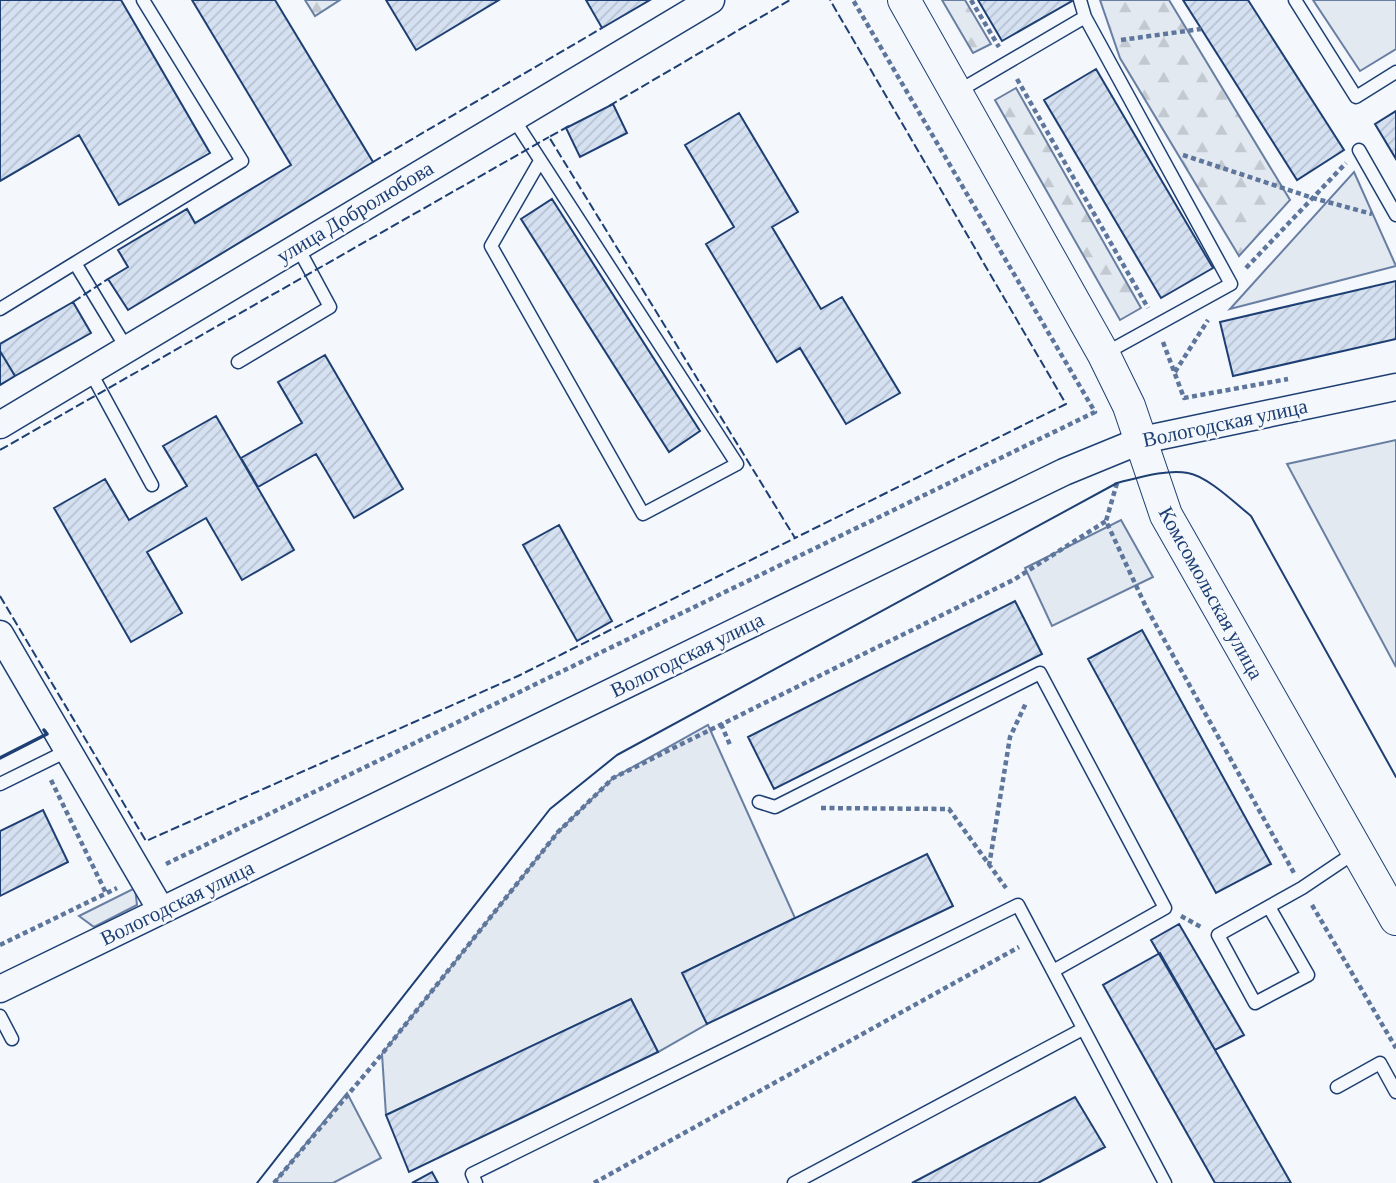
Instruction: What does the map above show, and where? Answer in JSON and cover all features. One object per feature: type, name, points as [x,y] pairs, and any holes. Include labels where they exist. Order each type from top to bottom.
[{"type":"street","name":"улица Добролюбова","points":[[0,425],[712,0]]},
{"type":"street","name":"Комсомольская улица","points":[[913,10],[1104,355],[1142,440],[1166,515],[1396,919]]},
{"type":"street","name":"Вологодская улица","points":[[0,989],[1064,472],[1142,440],[1396,387]]},
{"type":"street","points":[[0,634],[161,910]]},
{"type":"lane","points":[[0,309],[242,161],[144,0]]},
{"type":"lane","points":[[1080,0],[1085,17],[1231,284],[1104,355]]},
{"type":"lane","points":[[1295,0],[1356,97],[1396,72]]},
{"type":"lane","points":[[957,92],[1085,17]]},
{"type":"lane","points":[[513,118],[737,464],[643,514],[491,246],[540,161]]},
{"type":"lane","points":[[1359,150],[1390,216]]},
{"type":"lane","points":[[238,362],[330,307],[297,246]]},
{"type":"lane","points":[[75,263],[127,349]]},
{"type":"lane","points":[[90,371],[152,485]]},
{"type":"lane","points":[[759,802],[775,807],[1040,673],[1067,734],[1165,908],[1054,971]]},
{"type":"lane","points":[[0,784],[69,750]]},
{"type":"lane","points":[[1269,908],[1308,975],[1255,1003],[1218,935],[1269,908],[1357,851]]},
{"type":"lane","points":[[476,1183],[471,1174],[1017,905],[1054,971],[1081,1030],[1165,1183]]},
{"type":"lane","points":[[0,1016],[12,1039]]},
{"type":"lane","points":[[794,1183],[1081,1030]]},
{"type":"lane","points":[[1337,1087],[1380,1063],[1396,1092]]},
{"type":"path","points":[[0,945],[1095,412],[853,0]]},
{"type":"path","points":[[971,0],[1157,325],[1184,398]]},
{"type":"path","points":[[1099,43],[1201,29]]},
{"type":"path","points":[[1156,146],[1313,198],[1390,216]]},
{"type":"path","points":[[1174,373],[1231,284],[1359,150]]},
{"type":"path","points":[[274,1183],[382,1054],[558,832],[613,778],[1015,579],[1105,522],[1117,483]]},
{"type":"path","points":[[1105,522],[1146,607],[1302,888],[1396,1049]]},
{"type":"path","points":[[989,866],[1010,737],[1040,673]]},
{"type":"path","points":[[721,724],[730,745]]},
{"type":"path","points":[[43,763],[106,893]]},
{"type":"path","points":[[775,807],[949,808],[1017,905]]},
{"type":"path","points":[[1165,908],[1218,935]]},
{"type":"path","points":[[594,1183],[1035,938]]},
{"type":"green space","points":[[305,0],[340,0],[315,16]]},
{"type":"green space","points":[[942,0],[965,0],[991,44],[973,53]]},
{"type":"green space","points":[[1100,0],[1169,0],[1290,200],[1239,256],[1120,58]]},
{"type":"green space","points":[[1313,0],[1396,0],[1396,49],[1360,71]]},
{"type":"green space","points":[[1016,88],[1141,308],[1120,320],[995,100]]},
{"type":"green space","points":[[1354,172],[1396,266],[1230,309]]},
{"type":"green space","points":[[1396,440],[1396,667],[1287,464]]},
{"type":"green space","points":[[1121,520],[1153,577],[1052,626],[1025,568]]},
{"type":"green space","points":[[708,725],[795,918],[683,973],[707,1024],[658,1052],[631,999],[386,1115],[382,1054],[558,832],[613,778]]},
{"type":"green space","points":[[135,888],[137,905],[94,927],[79,916]]},
{"type":"green space","points":[[347,1093],[381,1158],[333,1183],[274,1183]]},
{"type":"building","points":[[0,0],[121,0],[210,153],[119,205],[79,135],[0,181]]},
{"type":"building","points":[[192,0],[275,0],[373,162],[128,310],[108,279],[128,267],[118,250],[187,209],[195,223],[291,165]]},
{"type":"building","points":[[386,0],[499,0],[416,50]]},
{"type":"building","points":[[586,0],[650,0],[602,28]]},
{"type":"building","points":[[978,0],[1071,0],[1072,1],[1002,41]]},
{"type":"building","points":[[1183,0],[1248,0],[1344,150],[1297,180]]},
{"type":"building","points":[[1096,69],[1213,268],[1161,298],[1044,100]]},
{"type":"building","points":[[613,104],[627,133],[580,157],[566,128]]},
{"type":"building","points":[[1396,111],[1396,159],[1375,124]]},
{"type":"building","points":[[739,113],[798,212],[772,227],[821,309],[842,297],[900,393],[846,424],[800,348],[777,362],[706,244],[734,227],[685,145]]},
{"type":"building","points":[[552,199],[700,431],[669,452],[521,219]]},
{"type":"building","points":[[1396,281],[1396,339],[1233,376],[1220,322]]},
{"type":"building","points":[[73,302],[91,333],[15,376],[0,351],[0,344]]},
{"type":"building","points":[[0,351],[15,376],[0,385]]},
{"type":"building","points":[[325,355],[403,489],[354,518],[316,454],[258,487],[241,458],[302,423],[278,382]]},
{"type":"building","points":[[216,416],[294,550],[242,580],[206,518],[147,552],[182,613],[131,642],[54,508],[105,479],[129,520],[187,486],[163,446]]},
{"type":"building","points":[[559,525],[612,621],[577,641],[523,545]]},
{"type":"building","points":[[1015,601],[1042,654],[774,789],[748,737]]},
{"type":"building","points":[[1142,630],[1271,864],[1216,893],[1088,659]]},
{"type":"building","points":[[43,810],[68,862],[0,896],[0,831]]},
{"type":"building","points":[[927,854],[953,906],[707,1024],[682,973]]},
{"type":"building","points":[[1179,924],[1244,1035],[1215,1050],[1151,940]]},
{"type":"building","points":[[1160,953],[1291,1183],[1215,1183],[1103,985]]},
{"type":"building","points":[[631,999],[658,1052],[409,1172],[386,1115]]},
{"type":"building","points":[[1075,1097],[1105,1147],[1038,1183],[912,1183]]},
{"type":"building","points":[[432,1172],[438,1183],[412,1183]]},
{"type":"tram line","points":[[257,1183],[550,809],[617,755],[1117,483],[1161,473],[1188,473],[1212,484],[1251,516],[1396,777]]},
{"type":"fence","points":[[609,106],[790,0]]},
{"type":"fence","points":[[569,126],[549,137],[795,538],[1066,404],[830,0]]},
{"type":"fence","points":[[373,162],[602,28]]},
{"type":"fence","points":[[0,450],[549,137]]},
{"type":"fence","points":[[73,302],[108,279]]},
{"type":"fence","points":[[0,596],[146,841],[518,676],[795,538]]},
{"type":"fence","points":[[0,758],[47,734],[44,731]]},
{"type":"wall","points":[[0,758],[47,734],[44,730]]}]
